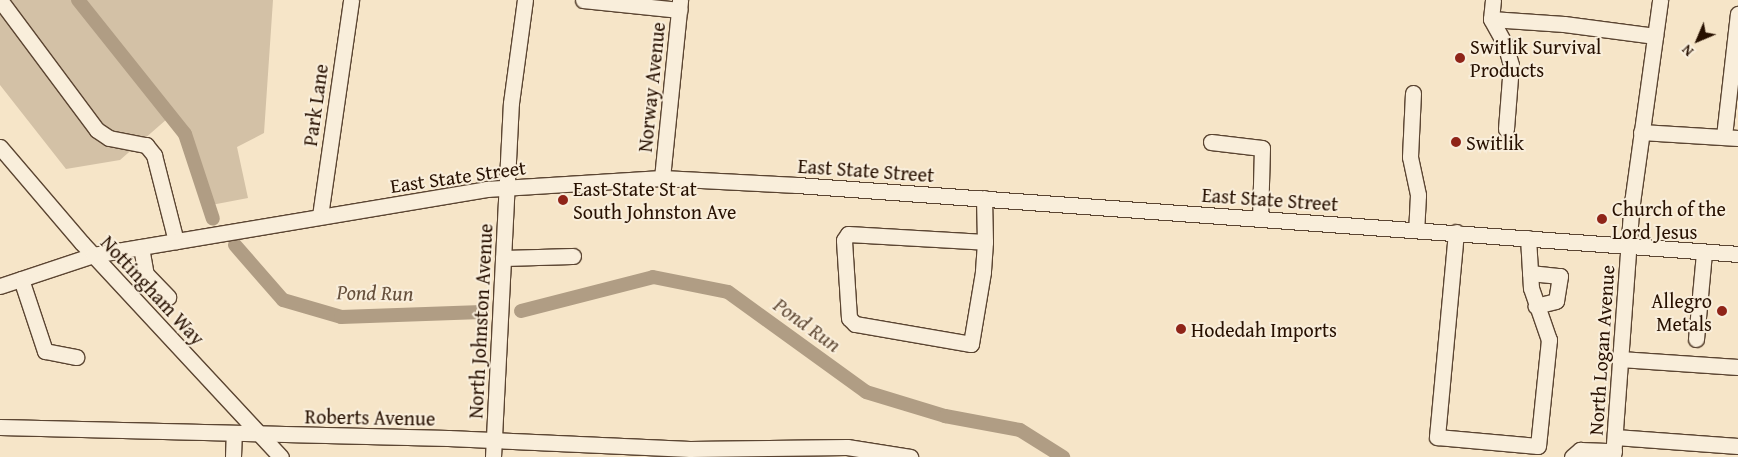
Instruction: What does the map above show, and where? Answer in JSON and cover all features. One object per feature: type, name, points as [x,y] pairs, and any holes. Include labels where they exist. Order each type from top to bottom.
[{"type":"street","points":[[0,0],[98,130],[109,138],[146,145],[154,155],[176,241]]},
{"type":"street","name":"Park Lane","points":[[320,216],[351,0]]},
{"type":"street","name":"North Johnston Avenue","points":[[493,457],[505,187],[511,103],[525,0]]},
{"type":"street","points":[[583,0],[680,5]]},
{"type":"street","points":[[1493,0],[1491,18],[1505,44],[1512,65],[1506,130]]},
{"type":"street","name":"North Logan Avenue","points":[[1614,448],[1628,246],[1641,132],[1660,0]]},
{"type":"street","name":"Norway Avenue","points":[[662,178],[680,5]]},
{"type":"street","points":[[1641,132],[1731,137],[1738,14]]},
{"type":"street","points":[[1491,18],[1564,24],[1654,36]]},
{"type":"street","points":[[1413,93],[1410,157],[1417,187],[1416,229]]},
{"type":"street","points":[[1211,142],[1262,148],[1260,218]]},
{"type":"street","name":"Nottingham Way","points":[[0,146],[93,255],[281,457]]},
{"type":"street","name":"East State Street","points":[[0,286],[93,255],[320,216],[505,187],[662,178],[984,198],[1738,254]]},
{"type":"street","points":[[984,198],[985,242],[971,344],[855,324],[849,318],[844,240],[848,234],[985,242]]},
{"type":"street","points":[[1456,232],[1437,437],[1538,446],[1549,340],[1536,306],[1530,273],[1528,238]]},
{"type":"street","points":[[141,247],[146,274],[168,296]]},
{"type":"street","points":[[1696,339],[1704,252]]},
{"type":"street","points":[[503,258],[573,256]]},
{"type":"street","points":[[1530,273],[1560,276],[1556,301],[1536,306]]},
{"type":"street","points":[[21,279],[45,351],[76,357]]},
{"type":"street","points":[[1620,359],[1738,367]]},
{"type":"street","name":"Roberts Avenue","points":[[0,427],[494,440],[691,453],[739,449],[847,452],[910,457]]},
{"type":"street","points":[[233,457],[234,434]]},
{"type":"street","points":[[1572,457],[1580,450],[1738,446]]},
{"type":"shaded area","points":[[0,0],[273,0],[264,133],[237,147],[248,198],[206,206],[175,112],[120,160],[66,169],[0,85]]},
{"type":"waterway","name":"Pond Run","points":[[78,0],[185,134],[213,219]]},
{"type":"waterway","name":"Pond Run","points":[[235,245],[283,300],[341,317],[482,312]]},
{"type":"waterway","name":"Pond Run","points":[[521,311],[653,277],[728,292],[866,392],[945,416],[1020,430],[1063,457]]},
{"type":"place","name":"Switlik Survival Products","points":[[1460,58]]},
{"type":"place","name":"Switlik","points":[[1456,142]]},
{"type":"place","name":"East State St at South Johnston Ave","points":[[563,200]]},
{"type":"place","name":"Church of the Lord Jesus","points":[[1602,219]]},
{"type":"place","name":"Allegro Metals","points":[[1722,311]]},
{"type":"place","name":"Hodedah Imports","points":[[1181,329]]}]
